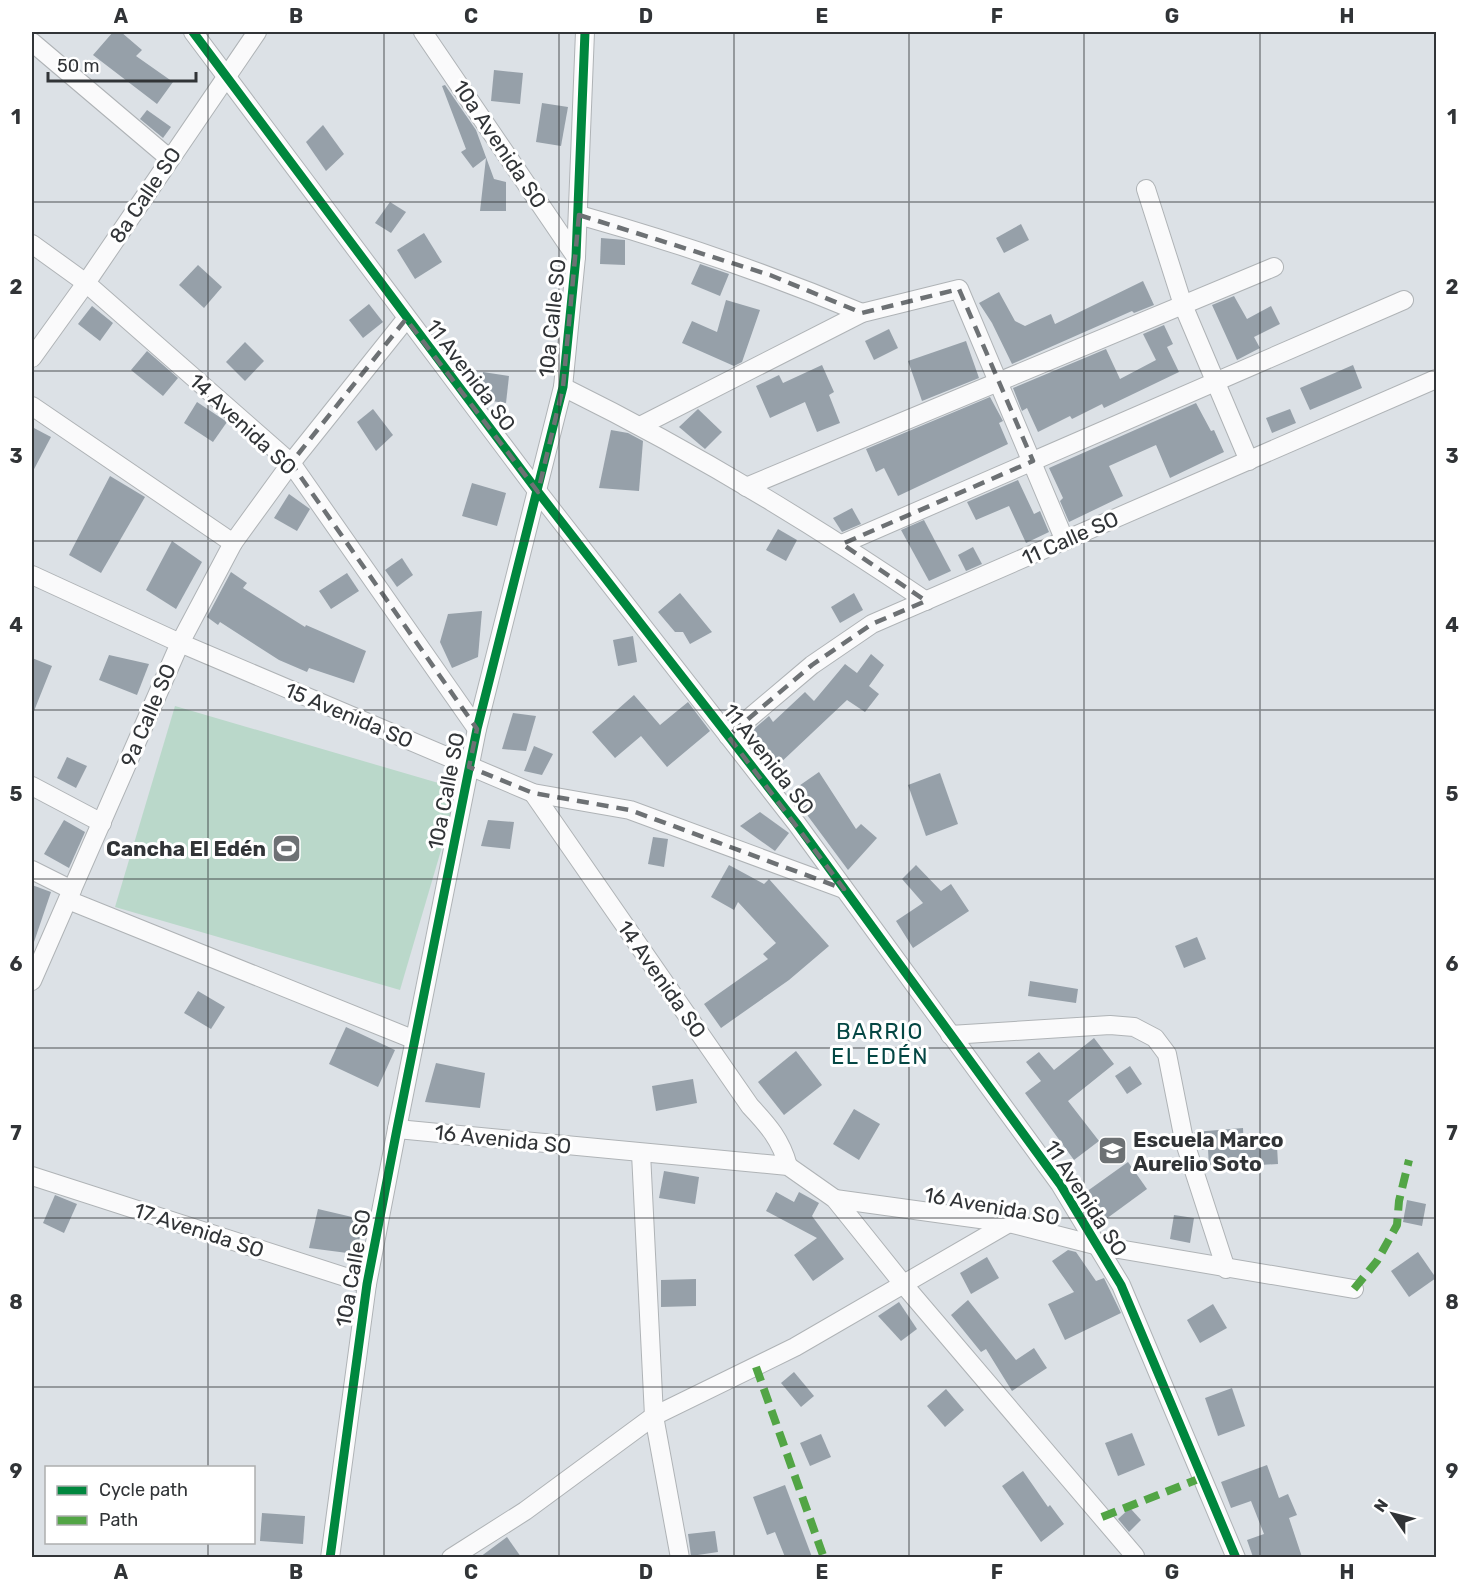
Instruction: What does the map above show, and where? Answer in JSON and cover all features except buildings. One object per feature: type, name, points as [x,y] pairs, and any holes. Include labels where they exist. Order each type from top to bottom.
[{"type":"street","name":"11 Avenida SO","points":[[193,32],[406,319],[538,492],[798,824],[1060,1184],[1121,1285],[1236,1557]]},
{"type":"street","name":"8a Calle SO","points":[[32,358],[86,283],[257,32]]},
{"type":"street","name":"10a Avenida SO","points":[[423,32],[576,257]]},
{"type":"street","name":"10a Calle SO","points":[[330,1557],[367,1284],[469,767],[563,387],[579,215],[585,32]]},
{"type":"street","points":[[32,42],[170,159]]},
{"type":"street","points":[[1146,189],[1183,305],[1214,383],[1249,460]]},
{"type":"street","points":[[579,215],[675,242],[770,275],[862,313]]},
{"type":"street","name":"14 Avenida SO","points":[[32,244],[86,283],[291,463],[477,729]]},
{"type":"street","points":[[746,487],[1274,267]]},
{"type":"street","points":[[642,425],[862,313],[959,289],[1065,541]]},
{"type":"street","points":[[842,544],[1404,300]]},
{"type":"street","name":"9a Calle SO","points":[[32,981],[180,643],[233,543],[291,463],[406,319]]},
{"type":"street","name":"11 Calle SO","points":[[728,736],[812,665],[872,624],[1437,379]]},
{"type":"street","points":[[563,387],[642,425],[842,544],[926,601]]},
{"type":"street","points":[[32,406],[233,543]]},
{"type":"street","name":"15 Avenida SO","points":[[32,575],[180,643],[533,793],[630,810],[844,889]]},
{"type":"street","points":[[32,786],[102,824]]},
{"type":"street","name":"14 Avenida SO","points":[[533,793],[750,1106],[772,1129],[783,1148],[788,1166]]},
{"type":"street","points":[[32,870],[70,895],[415,1040]]},
{"type":"street","points":[[950,1035],[1110,1025],[1134,1027],[1155,1038],[1167,1054],[1184,1140],[1226,1269]]},
{"type":"street","name":"16 Avenida SO","points":[[397,1129],[788,1166]]},
{"type":"street","points":[[640,1153],[654,1416],[680,1557]]},
{"type":"street","points":[[788,1166],[835,1199],[904,1285],[1135,1556]]},
{"type":"street","name":"17 Avenida SO","points":[[32,1176],[367,1284]]},
{"type":"street","name":"16 Avenida SO","points":[[835,1199],[1009,1223],[1095,1245],[1354,1289]]},
{"type":"street","points":[[450,1557],[525,1511],[654,1416],[795,1347],[1009,1223]]},
{"type":"highlighted area","points":[[579,215],[770,275],[862,313],[959,289],[1033,461],[842,544],[926,601],[872,624],[812,665],[728,736],[844,889],[630,810],[533,793],[469,767],[477,729],[291,463],[406,319],[538,492],[563,387]]},
{"type":"green space","name":"Cancha El Edén","points":[[175,706],[459,789],[400,990],[115,907]]},
{"type":"marked path","points":[[1354,1289],[1377,1261],[1397,1225],[1399,1201],[1409,1160]]},
{"type":"marked path","points":[[756,1367],[824,1558]]},
{"type":"marked path","points":[[1102,1517],[1201,1478]]},
{"type":"cycle path","points":[[193,32],[538,492],[797,824],[1060,1184],[1121,1285],[1236,1558]]},
{"type":"cycle path","points":[[330,1558],[367,1284],[397,1129],[477,729],[563,387],[576,257],[585,32]]},
{"type":"place","name":"Cancha El Edén","points":[[287,848]]},
{"type":"place","name":"Escuela Marco Aurelio Soto","points":[[1112,1151]]},
{"type":"district","name":"BARRIO EL EDÉN","points":[[880,1044]]}]
